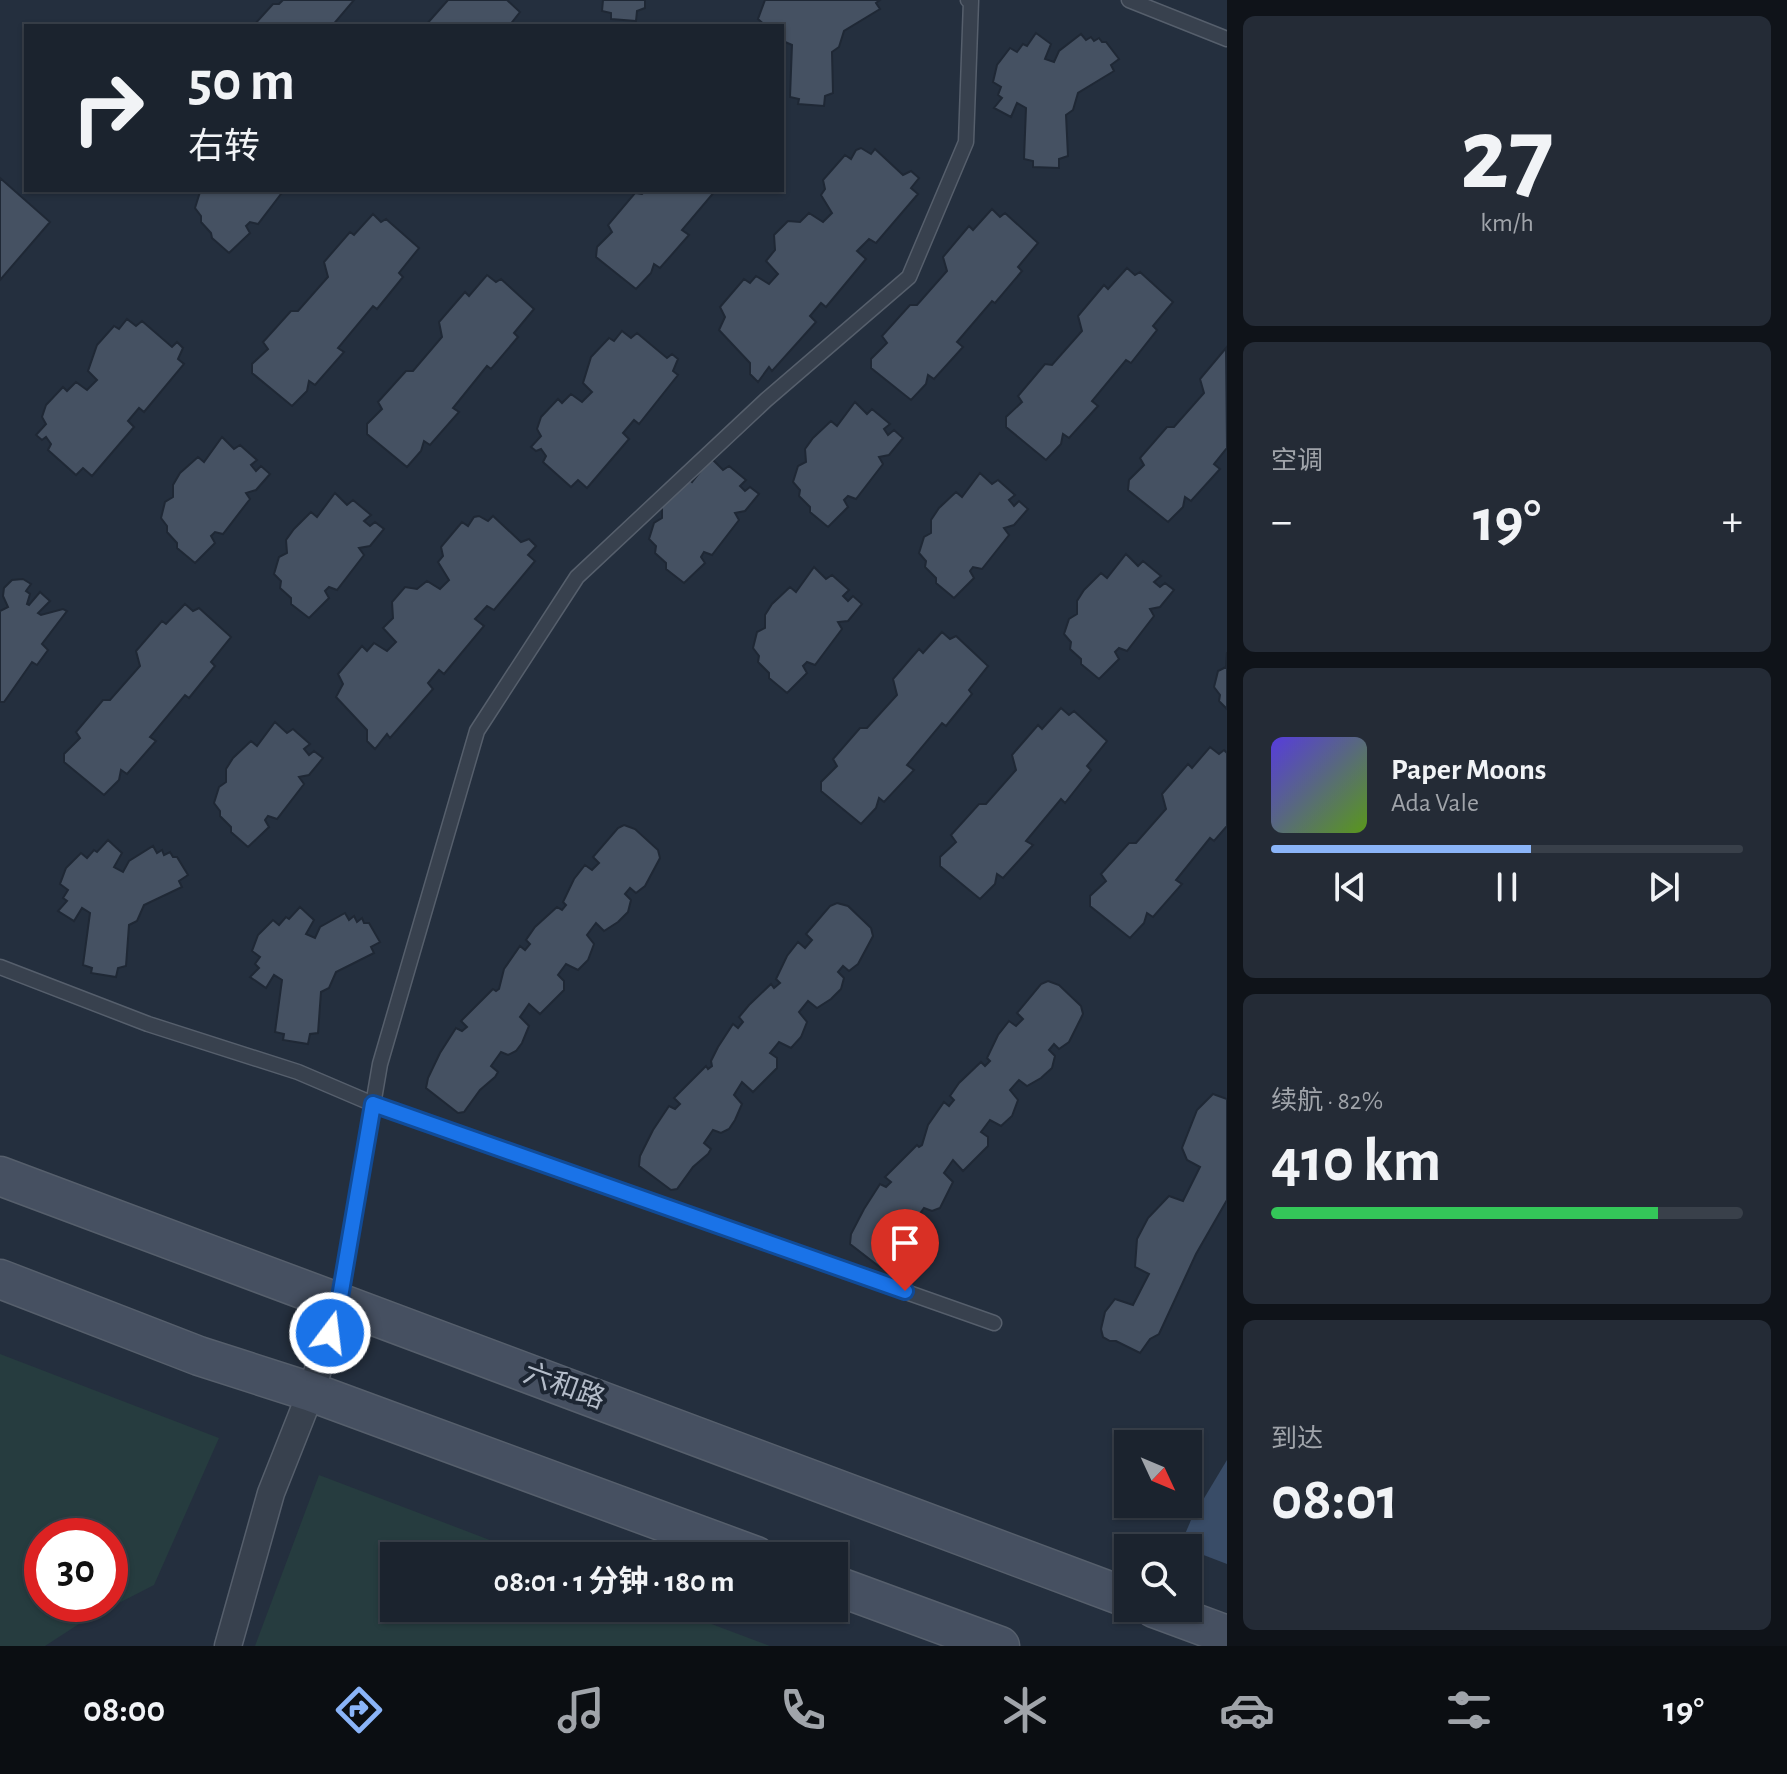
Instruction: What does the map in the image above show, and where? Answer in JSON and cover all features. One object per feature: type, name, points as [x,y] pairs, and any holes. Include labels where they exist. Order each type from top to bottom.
[{"type":"main road","name":"六和路","points":[[0,1176],[1114,1593]]},
{"type":"main road","points":[[0,1279],[199,1356],[311,1392],[718,1542]]},
{"type":"main road","points":[[848,1590],[1000,1646]]},
{"type":"main road","points":[[1192,1622],[1227,1635]]},
{"type":"street","points":[[228,1646],[271,1493],[311,1392],[339,1303]]},
{"type":"lane","points":[[339,1303],[380,1064],[477,731],[577,577],[766,400],[909,277],[966,142],[971,1],[968,0]]},
{"type":"lane","points":[[1129,0],[1227,39]]},
{"type":"lane","points":[[0,967],[148,1024],[298,1072],[373,1104],[994,1323]]},
{"type":"green space","points":[[0,1354],[219,1438],[154,1585],[128,1598],[128,1518],[24,1518],[24,1622],[82,1622],[45,1646],[0,1646]]},
{"type":"green space","points":[[319,1475],[495,1542],[380,1542],[380,1622],[706,1622],[770,1646],[255,1646]]},
{"type":"water","points":[[1227,1460],[1227,1564],[1202,1554],[1202,1534],[1185,1534],[1192,1518],[1202,1518],[1202,1502]]},
{"type":"building","points":[[283,0],[354,0],[334,24],[255,24],[273,4]]},
{"type":"building","points":[[448,0],[507,0],[520,12],[511,24],[427,24]]},
{"type":"building","points":[[603,0],[645,0],[645,8],[637,11],[636,21],[611,19],[611,13],[602,11]]},
{"type":"building","points":[[765,0],[880,0],[876,3],[880,9],[844,31],[839,47],[832,52],[833,93],[825,96],[824,106],[798,104],[799,99],[790,97],[792,45],[784,41],[784,24],[764,24],[758,19]]},
{"type":"building","points":[[1036,33],[1051,44],[1045,59],[1054,62],[1059,51],[1081,34],[1086,40],[1091,37],[1094,41],[1099,38],[1106,42],[1119,59],[1111,65],[1114,71],[1078,93],[1073,110],[1066,115],[1068,156],[1059,159],[1059,168],[1033,167],[1033,161],[1024,159],[1026,108],[1017,103],[1011,117],[994,108],[1002,98],[998,95],[1001,87],[993,82],[997,65],[1010,48],[1017,52],[1023,44],[1027,46]]},
{"type":"building","points":[[861,148],[871,154],[875,149],[903,175],[911,171],[919,178],[911,188],[918,194],[876,243],[869,239],[857,251],[866,259],[826,307],[821,303],[810,316],[816,322],[772,371],[769,367],[758,382],[750,374],[750,363],[719,330],[725,317],[720,307],[744,279],[750,283],[756,276],[769,284],[778,274],[766,261],[775,250],[774,235],[788,221],[800,222],[809,213],[823,222],[832,213],[821,195],[825,189],[823,180],[845,155],[851,159]]},
{"type":"building","points":[[0,178],[50,222],[0,280]]},
{"type":"building","points":[[200,192],[282,192],[258,224],[250,222],[246,226],[250,233],[229,253],[212,238],[195,208]]},
{"type":"building","points":[[714,192],[682,230],[689,235],[660,268],[654,264],[651,273],[636,289],[596,257],[597,247],[612,232],[608,225],[635,193]]},
{"type":"building","points":[[992,209],[1000,217],[1005,213],[1038,243],[1018,267],[1022,271],[957,342],[963,347],[934,379],[928,375],[926,384],[911,400],[871,368],[871,359],[887,343],[882,336],[910,305],[917,305],[947,271],[943,257],[969,226],[973,230]]},
{"type":"building","points":[[373,214],[381,222],[386,219],[419,248],[399,273],[403,277],[377,309],[373,306],[338,348],[344,352],[315,385],[309,381],[307,391],[292,406],[252,373],[252,364],[268,349],[263,342],[291,311],[298,311],[328,277],[324,262],[350,232],[354,235]]},
{"type":"building","points":[[1127,268],[1135,275],[1140,272],[1173,302],[1153,326],[1157,330],[1131,363],[1126,360],[1092,401],[1098,406],[1069,438],[1063,434],[1061,444],[1046,460],[1006,427],[1006,417],[1022,402],[1018,396],[1045,364],[1052,365],[1082,331],[1078,316],[1104,285],[1108,289]]},
{"type":"building","points":[[487,275],[496,282],[501,279],[534,309],[514,333],[518,337],[491,369],[487,366],[453,408],[459,412],[430,445],[424,441],[421,451],[407,467],[367,434],[367,424],[382,409],[378,402],[406,371],[413,371],[442,337],[439,322],[465,292],[469,296]]},
{"type":"building","points":[[127,319],[136,326],[142,321],[172,347],[177,342],[183,348],[178,359],[184,364],[144,412],[139,408],[128,421],[134,427],[92,476],[83,468],[76,475],[48,450],[51,444],[46,437],[42,440],[36,435],[46,424],[42,417],[46,405],[63,387],[67,391],[76,382],[87,390],[97,380],[88,371],[97,345],[114,326],[119,329]]},
{"type":"building","points":[[622,331],[631,338],[637,333],[667,358],[672,354],[678,359],[673,371],[678,375],[639,424],[634,420],[623,433],[629,439],[587,488],[578,480],[571,487],[543,462],[546,456],[541,449],[536,451],[531,447],[541,436],[537,429],[541,417],[558,399],[562,403],[571,394],[582,402],[592,392],[583,383],[591,357],[609,338],[614,341]]},
{"type":"building","points":[[1226,348],[1227,448],[1214,464],[1220,469],[1191,501],[1185,497],[1183,507],[1168,522],[1128,490],[1129,480],[1144,465],[1140,458],[1167,427],[1174,427],[1204,393],[1200,379]]},
{"type":"building","points":[[855,402],[867,414],[872,409],[890,424],[884,429],[888,435],[894,430],[903,438],[889,455],[879,457],[883,464],[856,499],[848,496],[844,500],[848,507],[828,527],[810,512],[810,507],[799,496],[800,490],[793,482],[798,466],[806,462],[805,449],[813,438],[831,421],[837,426]]},
{"type":"building","points":[[222,437],[234,449],[240,445],[257,460],[251,465],[256,471],[261,466],[270,474],[256,490],[246,493],[250,499],[223,534],[215,532],[211,536],[215,543],[195,563],[177,548],[161,518],[165,502],[173,497],[173,485],[180,473],[198,457],[204,462]]},
{"type":"building","points":[[711,458],[723,470],[729,466],[746,480],[740,486],[745,491],[750,487],[759,494],[745,511],[735,513],[739,520],[712,555],[704,552],[701,557],[705,563],[684,583],[666,569],[666,563],[655,553],[656,546],[649,539],[654,523],[662,518],[662,506],[686,477],[692,482]]},
{"type":"building","points":[[980,473],[992,484],[998,480],[1015,495],[1009,500],[1014,506],[1019,501],[1028,509],[1014,525],[1004,528],[1009,535],[982,569],[973,567],[970,571],[974,578],[954,598],[936,583],[936,578],[925,567],[926,561],[919,553],[924,537],[931,533],[931,520],[939,508],[956,492],[962,497]]},
{"type":"building","points":[[335,493],[347,505],[353,500],[371,515],[364,521],[370,526],[375,522],[384,529],[370,546],[359,548],[364,555],[337,590],[329,587],[325,591],[329,598],[309,618],[291,604],[291,598],[280,588],[281,581],[274,574],[279,557],[287,553],[286,540],[294,529],[311,512],[317,517]]},
{"type":"building","points":[[493,516],[521,542],[529,539],[536,546],[528,555],[535,561],[494,610],[487,606],[475,619],[484,626],[444,674],[439,670],[428,683],[433,689],[390,738],[387,734],[375,749],[367,741],[367,730],[336,697],[343,684],[338,674],[362,646],[367,651],[374,643],[387,651],[396,642],[383,628],[393,618],[392,602],[405,587],[417,589],[427,581],[440,589],[449,580],[438,562],[443,556],[441,547],[462,522],[468,526],[474,517],[488,521]]},
{"type":"building","points":[[1126,554],[1138,566],[1143,561],[1161,576],[1154,582],[1160,587],[1165,583],[1174,590],[1160,607],[1150,609],[1154,616],[1127,651],[1119,648],[1115,652],[1119,659],[1099,679],[1081,664],[1081,659],[1070,649],[1071,642],[1064,634],[1069,619],[1077,614],[1077,601],[1084,590],[1101,573],[1107,578]]},
{"type":"building","points":[[814,567],[826,579],[832,575],[849,590],[843,596],[848,601],[853,596],[862,604],[848,621],[838,622],[842,629],[815,665],[807,662],[803,666],[807,673],[787,693],[769,678],[753,648],[757,632],[765,628],[765,615],[772,604],[790,587],[796,592]]},
{"type":"building","points":[[23,579],[31,584],[26,591],[30,594],[27,604],[40,592],[50,601],[38,613],[67,611],[42,644],[48,650],[37,665],[32,662],[4,702],[0,702],[0,611],[8,607],[3,596],[4,588],[12,580]]},
{"type":"building","points":[[185,604],[193,611],[199,608],[231,637],[211,662],[215,666],[189,698],[185,695],[150,737],[156,741],[127,774],[121,770],[119,780],[104,795],[64,762],[64,754],[80,738],[76,732],[103,700],[110,700],[140,666],[136,651],[162,621],[166,624]]},
{"type":"building","points":[[942,632],[950,639],[956,636],[988,666],[969,690],[972,694],[946,726],[942,723],[907,765],[914,770],[884,802],[879,798],[876,808],[861,824],[821,791],[821,782],[837,766],[833,759],[860,728],[867,728],[897,695],[893,679],[919,649],[923,653]]},
{"type":"building","points":[[1227,652],[1227,709],[1219,701],[1220,695],[1214,687],[1218,671],[1226,667]]},
{"type":"building","points":[[1061,708],[1069,715],[1074,711],[1107,741],[1087,766],[1091,770],[1065,803],[1061,799],[1026,841],[1033,845],[1003,878],[997,874],[995,884],[980,899],[940,866],[940,857],[956,842],[951,835],[979,804],[986,804],[1016,770],[1012,755],[1038,725],[1042,729]]},
{"type":"building","points":[[275,722],[287,733],[293,729],[310,744],[304,749],[309,755],[314,751],[323,758],[309,775],[299,777],[304,784],[277,819],[268,816],[265,820],[269,827],[248,847],[231,832],[231,827],[220,816],[214,803],[219,787],[226,782],[226,769],[233,758],[251,741],[257,746]]},
{"type":"building","points":[[1210,747],[1219,754],[1224,750],[1227,753],[1227,826],[1214,841],[1210,838],[1176,880],[1182,884],[1153,917],[1147,913],[1144,923],[1130,938],[1090,906],[1090,896],[1106,881],[1101,874],[1129,843],[1136,843],[1166,809],[1162,794],[1188,764],[1192,768]]},
{"type":"building","points":[[624,825],[635,829],[658,850],[660,858],[645,886],[636,893],[630,888],[625,894],[631,900],[628,912],[618,922],[604,931],[596,923],[587,935],[594,944],[588,960],[578,970],[566,964],[558,975],[564,981],[564,990],[540,1014],[529,1004],[520,1017],[529,1026],[522,1043],[508,1055],[501,1052],[491,1066],[498,1072],[495,1077],[480,1090],[464,1112],[458,1113],[426,1088],[440,1053],[456,1028],[462,1031],[467,1027],[461,1021],[493,989],[499,989],[504,969],[520,946],[525,950],[530,944],[526,940],[535,927],[557,907],[562,910],[574,879],[585,865],[592,870],[599,863],[593,857]]},
{"type":"building","points":[[108,840],[122,853],[114,867],[123,872],[129,861],[153,846],[157,853],[162,850],[164,855],[170,852],[177,857],[188,875],[179,881],[182,887],[144,905],[137,921],[129,925],[126,966],[118,968],[116,977],[91,973],[92,968],[83,965],[90,913],[82,908],[74,921],[58,911],[67,901],[63,898],[68,890],[60,884],[66,868],[81,853],[87,858]]},
{"type":"building","points":[[837,903],[848,906],[871,928],[873,936],[858,964],[849,971],[843,966],[838,972],[844,978],[841,989],[831,999],[817,1008],[808,1001],[799,1012],[807,1022],[801,1037],[791,1048],[779,1042],[770,1053],[777,1058],[777,1068],[753,1092],[742,1082],[734,1095],[742,1104],[735,1120],[729,1129],[721,1133],[713,1130],[704,1143],[711,1149],[708,1154],[693,1167],[677,1189],[671,1190],[639,1166],[640,1156],[653,1130],[669,1106],[675,1109],[680,1104],[674,1098],[706,1066],[708,1069],[712,1066],[711,1061],[718,1047],[733,1024],[738,1028],[743,1022],[739,1017],[749,1005],[771,984],[774,988],[780,983],[776,979],[787,956],[798,942],[805,948],[812,940],[806,934],[830,906]]},
{"type":"building","points":[[300,907],[314,920],[306,934],[315,938],[320,927],[345,913],[349,920],[354,916],[357,922],[362,918],[364,923],[369,923],[380,942],[371,947],[374,953],[336,972],[329,988],[321,992],[318,1033],[310,1034],[308,1044],[283,1040],[284,1034],[275,1032],[282,980],[274,975],[266,988],[250,977],[259,968],[255,964],[260,957],[252,951],[258,935],[273,920],[279,925]]},
{"type":"building","points":[[1048,981],[1059,985],[1081,1006],[1083,1014],[1069,1042],[1059,1049],[1054,1044],[1049,1050],[1055,1056],[1052,1068],[1041,1078],[1027,1086],[1019,1080],[1010,1090],[1018,1100],[1012,1116],[1001,1126],[990,1120],[981,1132],[988,1137],[988,1146],[963,1171],[953,1160],[944,1173],[953,1182],[940,1208],[932,1211],[924,1208],[914,1222],[921,1227],[919,1232],[903,1246],[888,1268],[881,1268],[850,1244],[851,1234],[864,1209],[880,1184],[886,1187],[891,1182],[885,1177],[917,1145],[922,1145],[928,1125],[944,1102],[949,1106],[954,1100],[950,1096],[959,1083],[981,1062],[985,1066],[990,1061],[987,1058],[1009,1021],[1016,1026],[1023,1019],[1017,1013],[1041,984]]},
{"type":"building","points":[[1213,1094],[1227,1099],[1227,1200],[1196,1254],[1159,1334],[1150,1339],[1140,1353],[1103,1337],[1101,1329],[1105,1312],[1115,1299],[1133,1305],[1149,1274],[1135,1267],[1137,1239],[1148,1218],[1169,1196],[1183,1201],[1200,1167],[1187,1160],[1182,1148],[1197,1110]]},
{"type":"route","points":[[330,1333],[339,1303],[373,1104],[905,1291]]}]
